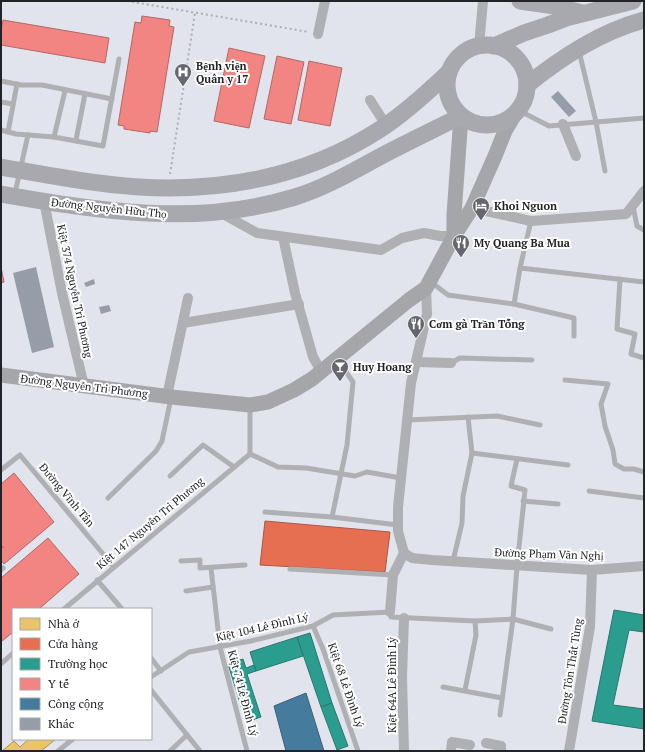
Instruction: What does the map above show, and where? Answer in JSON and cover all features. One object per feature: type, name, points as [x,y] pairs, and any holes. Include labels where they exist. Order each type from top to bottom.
[{"type":"main road","points":[[520,1],[555,6],[584,13]]},
{"type":"main road","points":[[1,168],[73,180],[139,187],[213,187],[292,172],[324,160],[386,125],[427,93],[449,72],[461,55],[470,49],[487,46],[566,18],[633,1]]},
{"type":"main road","points":[[527,85],[578,48],[624,25],[644,20]]},
{"type":"main road","points":[[449,72],[447,84],[448,96],[453,107],[460,116],[473,124],[484,126],[495,125],[506,121],[522,106],[526,96],[526,76],[518,60],[503,49],[487,46]]},
{"type":"main road","name":"Đường Nguyễn Hữu Thọ","points":[[8,195],[71,206],[136,213],[176,214],[250,209],[295,197],[335,182],[393,150],[460,116]]},
{"type":"street","points":[[318,34],[325,1]]},
{"type":"street","points":[[483,1],[487,46]]},
{"type":"street","points":[[370,100],[386,125]]},
{"type":"street","name":"Đường Nguyễn Tri Phương","points":[[1,375],[169,397],[250,405],[268,402],[294,390],[337,359],[428,285],[454,236],[472,208],[505,130],[516,112]]},
{"type":"street","name":"Đường Nguyễn Tri Phương","points":[[454,236],[460,116]]},
{"type":"street","points":[[563,124],[576,156]]},
{"type":"street","points":[[472,208],[530,221],[626,214],[644,190]]},
{"type":"street","name":"Kiệt 374 Nguyễn Tri Phương","points":[[44,202],[62,293],[84,386]]},
{"type":"street","points":[[220,212],[257,233],[381,250],[402,238],[424,233],[440,236],[454,236]]},
{"type":"street","points":[[283,237],[298,304],[313,357],[321,371]]},
{"type":"street","points":[[390,612],[393,575],[404,553],[398,531],[398,507],[411,383],[427,314],[428,285]]},
{"type":"street","points":[[169,397],[188,298]]},
{"type":"street","points":[[183,323],[298,304]]},
{"type":"street","points":[[416,362],[450,363]]},
{"type":"street","name":"Đường Phạm Văn Nghị","points":[[404,553],[412,558],[516,566],[592,570],[644,566]]},
{"type":"street","name":"Đường Tôn Thất Tùng","points":[[569,751],[590,627],[592,570]]},
{"type":"street","name":"Kiệt 64A Lê Đình Lý","points":[[404,618],[402,677],[404,751]]},
{"type":"street","points":[[451,751],[452,742],[470,744]]},
{"type":"street","points":[[486,742],[501,746],[501,751]]},
{"type":"lane","points":[[578,48],[596,122],[605,171]]},
{"type":"lane","points":[[1,130],[28,135],[76,140],[103,146],[119,58]]},
{"type":"lane","points":[[1,81],[17,84],[42,85],[65,91],[112,99]]},
{"type":"lane","points":[[8,132],[17,84]]},
{"type":"lane","points":[[54,137],[65,91]]},
{"type":"lane","points":[[76,140],[85,94]]},
{"type":"lane","points":[[1,102],[13,104]]},
{"type":"lane","points":[[516,112],[548,126],[644,118]]},
{"type":"lane","points":[[8,195],[20,171],[28,135]]},
{"type":"lane","points":[[633,205],[637,226],[644,230]]},
{"type":"lane","points":[[514,304],[530,221]]},
{"type":"lane","points":[[520,268],[620,278],[644,282]]},
{"type":"lane","points":[[620,278],[617,330],[635,334],[630,354],[644,358]]},
{"type":"lane","points":[[428,285],[448,295],[514,304],[574,318],[574,336]]},
{"type":"lane","points":[[450,363],[460,358],[532,360]]},
{"type":"lane","points":[[332,517],[347,446],[353,382],[337,359]]},
{"type":"lane","points":[[565,380],[608,384],[601,404],[605,426],[613,450],[615,464],[624,469],[634,469],[644,472]]},
{"type":"lane","points":[[108,498],[156,451],[162,441],[169,397]]},
{"type":"lane","points":[[250,405],[250,454],[278,467],[306,468],[355,476],[367,472],[401,478]]},
{"type":"lane","points":[[407,420],[497,416],[540,425]]},
{"type":"lane","points":[[453,561],[462,523],[463,496],[472,453],[468,417]]},
{"type":"lane","points":[[170,476],[203,445],[234,467]]},
{"type":"lane","points":[[472,453],[568,465]]},
{"type":"lane","name":"Kiệt 147 Nguyễn Tri Phương","points":[[65,608],[250,454]]},
{"type":"lane","name":"Đường Vĩnh Tân","points":[[1,470],[20,455],[114,567]]},
{"type":"lane","points":[[500,714],[513,619],[516,566],[525,490],[511,486],[517,459]]},
{"type":"lane","points":[[589,491],[644,498]]},
{"type":"lane","points":[[523,501],[558,504]]},
{"type":"lane","points":[[265,512],[332,517],[398,525]]},
{"type":"lane","points":[[181,561],[200,560],[200,568],[245,565]]},
{"type":"lane","name":"Kiệt 74 Lê Đình Lý","points":[[211,568],[220,647],[247,751]]},
{"type":"lane","points":[[290,569],[393,575]]},
{"type":"lane","points":[[98,580],[121,608]]},
{"type":"lane","points":[[186,591],[214,587]]},
{"type":"lane","name":"Kiệt 104 Lê Đình Lý","points":[[152,676],[189,652],[220,647],[313,626],[333,615],[390,612],[391,616],[404,618],[475,621],[513,619],[551,629]]},
{"type":"lane","points":[[465,690],[476,635],[475,621]]},
{"type":"lane","name":"Kiệt 68 Lê Đình Lý","points":[[313,626],[323,649],[358,751]]},
{"type":"lane","points":[[1,664],[12,654]]},
{"type":"lane","points":[[152,659],[161,671]]},
{"type":"lane","points":[[443,687],[502,698]]},
{"type":"lane","points":[[152,691],[200,751]]},
{"type":"lane","points":[[170,751],[187,735]]},
{"type":"lane","points":[[58,751],[71,740]]},
{"type":"path","points":[[127,1],[318,34]]},
{"type":"path","points":[[168,187],[195,13]]},
{"type":"building: Nhà ở","points":[[28,740],[55,740],[41,751],[2,751],[14,741],[20,747]]},
{"type":"building: Cửa hàng","points":[[265,521],[390,532],[385,572],[260,565]]},
{"type":"building: Trường học","points":[[614,610],[644,615],[644,632],[629,630],[613,705],[644,709],[644,729],[592,721]]},
{"type":"building: Trường học","points":[[310,633],[332,703],[321,707],[297,637]]},
{"type":"building: Trường học","points":[[297,637],[303,656],[256,671],[250,652]]},
{"type":"building: Trường học","points":[[243,659],[246,668],[254,665],[256,671],[247,674],[261,717],[246,722],[228,664]]},
{"type":"building: Trường học","points":[[332,703],[348,746],[337,750],[321,707]]},
{"type":"building: Y tế","points":[[142,16],[170,20],[169,26],[174,27],[157,132],[150,131],[150,133],[124,129],[124,126],[118,125],[135,22],[141,23]]},
{"type":"building: Y tế","points":[[3,20],[109,38],[105,63],[1,45]]},
{"type":"building: Y tế","points":[[229,48],[265,56],[249,128],[214,121]]},
{"type":"building: Y tế","points":[[277,56],[304,62],[291,124],[264,119]]},
{"type":"building: Y tế","points":[[309,61],[342,68],[330,126],[298,120]]},
{"type":"building: Y tế","points":[[1,267],[4,282],[1,283]]},
{"type":"building: Y tế","points":[[14,473],[54,522],[4,564],[1,560],[1,549],[3,547],[1,545],[1,484]]},
{"type":"building: Y tế","points":[[48,538],[79,574],[40,608],[12,608],[12,633],[1,642],[1,578]]},
{"type":"building: Công cộng","points":[[306,693],[324,751],[286,751],[274,706]]},
{"type":"building: Khác","points":[[558,91],[576,111],[569,117],[551,97]]},
{"type":"building: Khác","points":[[36,267],[54,347],[32,353],[13,273]]},
{"type":"building: Khác","points":[[94,279],[95,284],[86,287],[84,283]]},
{"type":"building: Khác","points":[[109,305],[111,311],[101,314],[99,307]]},
{"type":"place","name":"Bệnh viện Quân y 17","points":[[183,87]]},
{"type":"place","name":"Khoi Nguon","points":[[481,221]]},
{"type":"place","name":"My Quang Ba Mua","points":[[461,258]]},
{"type":"place","name":"Cơm gà Trần Tống","points":[[416,339]]},
{"type":"place","name":"Huy Hoang","points":[[340,382]]}]
